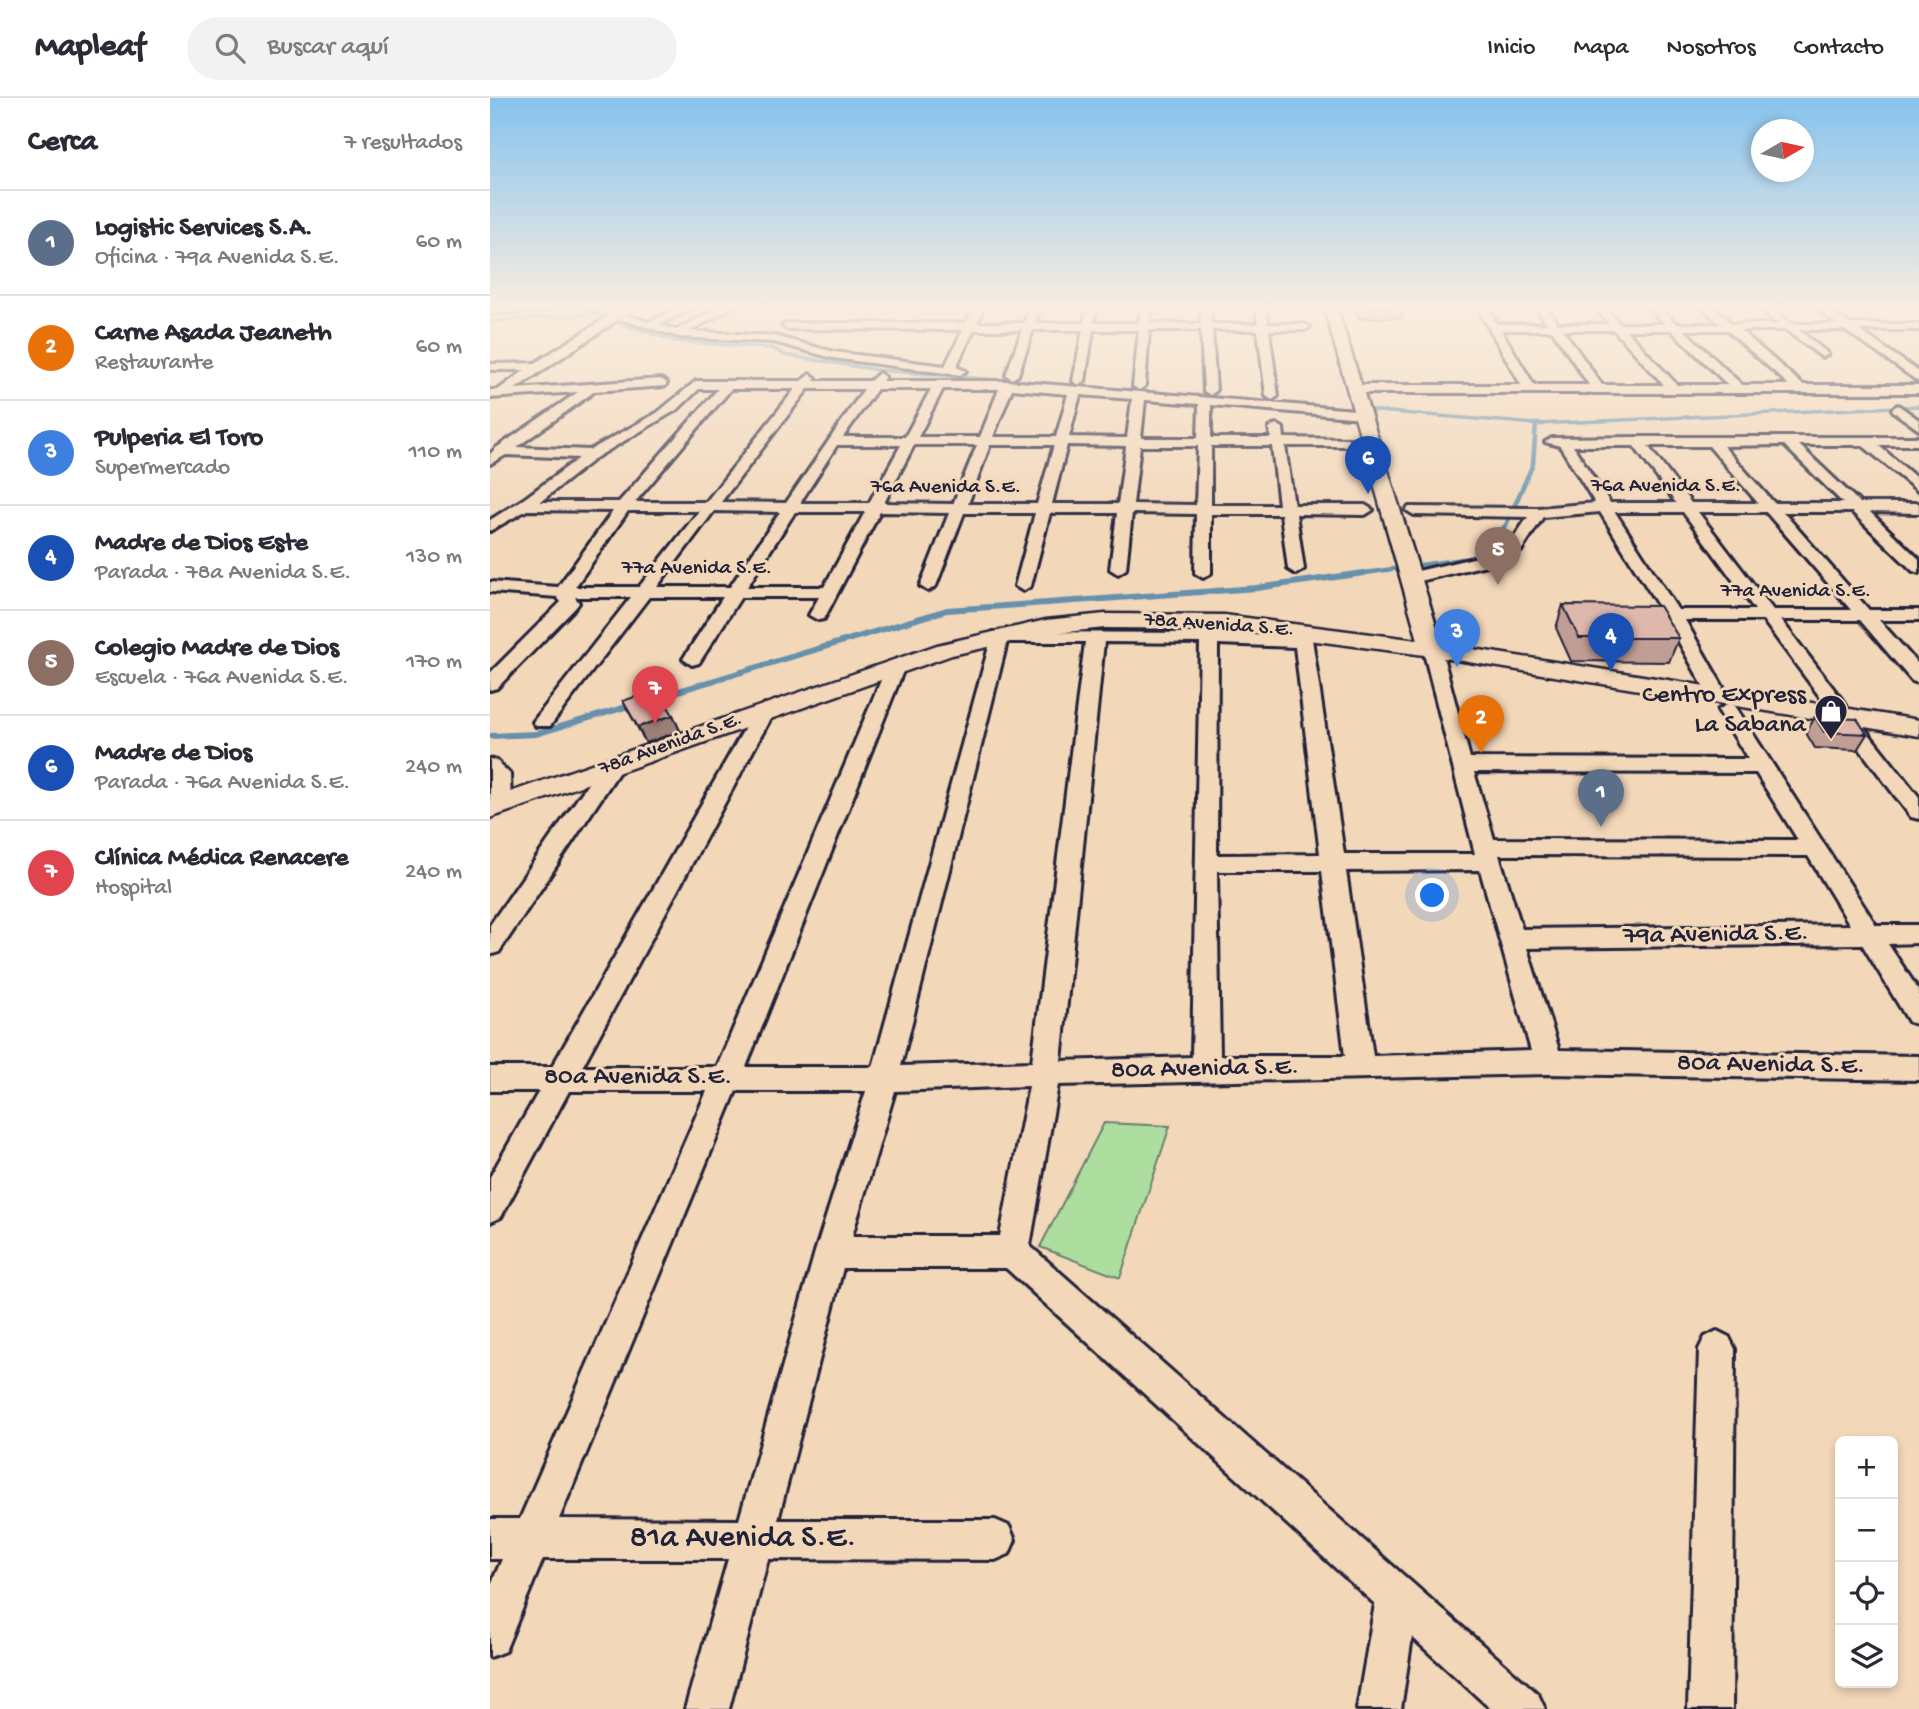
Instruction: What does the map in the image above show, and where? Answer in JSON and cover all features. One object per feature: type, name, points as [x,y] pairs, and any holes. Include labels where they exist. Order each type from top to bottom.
[{"type":"street","points":[[490,402],[496,394],[514,382]]},
{"type":"street","points":[[543,722],[805,382]]},
{"type":"street","points":[[490,526],[527,506],[594,454],[682,403],[696,385],[802,385],[822,382]]},
{"type":"street","points":[[692,659],[833,441],[875,382]]},
{"type":"street","points":[[921,382],[939,386],[984,382]]},
{"type":"street","points":[[928,586],[1008,382]]},
{"type":"street","points":[[1039,382],[1272,401],[1358,401],[1529,388],[1919,389]]},
{"type":"street","points":[[1118,569],[1140,382]]},
{"type":"street","points":[[1203,573],[1207,382]]},
{"type":"street","points":[[1270,382],[1296,569]]},
{"type":"street","points":[[1352,382],[1432,649],[1461,765],[1548,1062]]},
{"type":"street","points":[[1526,382],[1529,388]]},
{"type":"street","points":[[1593,382],[1598,389]]},
{"type":"street","points":[[1668,382],[1674,389]]},
{"type":"street","points":[[1733,382],[1740,389]]},
{"type":"street","points":[[1792,382],[1800,389]]},
{"type":"street","points":[[1863,382],[1872,389]]},
{"type":"street","points":[[496,394],[661,383]]},
{"type":"street","points":[[490,684],[570,603],[564,592],[624,506],[728,385]]},
{"type":"street","points":[[1023,586],[1077,385]]},
{"type":"street","points":[[818,615],[939,386]]},
{"type":"street","points":[[490,460],[590,389]]},
{"type":"street","points":[[1898,409],[1919,426]]},
{"type":"street","points":[[833,441],[1346,442]]},
{"type":"street","points":[[1637,441],[1836,705]]},
{"type":"street","points":[[1712,441],[1919,677]]},
{"type":"street","points":[[1787,441],[1919,568]]},
{"type":"street","points":[[1865,441],[1919,488]]},
{"type":"street","points":[[1713,687],[1673,615],[1605,508],[1558,442],[1919,441]]},
{"type":"street","points":[[490,451],[594,454]]},
{"type":"street","name":"76a Avenida S.E.","points":[[527,506],[1365,510]]},
{"type":"street","name":"76a Avenida S.E.","points":[[1414,510],[1538,513],[1605,508],[1919,508]]},
{"type":"street","points":[[1408,571],[1505,556],[1515,548],[1538,513]]},
{"type":"street","name":"77a Avenida S.E.","points":[[490,587],[564,592],[830,592]]},
{"type":"street","name":"77a Avenida S.E.","points":[[1673,615],[1919,615]]},
{"type":"street","name":"78a Avenida S.E.","points":[[490,766],[499,774],[495,807],[896,666],[999,636],[1105,621],[1432,649],[1919,728]]},
{"type":"street","points":[[707,1709],[831,1252],[884,1079],[999,636],[1095,638],[1217,630],[1205,863],[1206,1068]]},
{"type":"street","points":[[1302,637],[1361,1068]]},
{"type":"street","points":[[1013,1252],[1045,1075],[1095,638]]},
{"type":"street","points":[[490,1636],[727,1078],[896,666]]},
{"type":"street","points":[[490,1207],[765,710]]},
{"type":"street","points":[[1728,710],[1919,1014]]},
{"type":"street","points":[[1854,728],[1919,812]]},
{"type":"street","points":[[1461,765],[1764,766]]},
{"type":"street","points":[[490,945],[611,767]]},
{"type":"street","points":[[1205,863],[1333,863],[1489,855],[1815,848]]},
{"type":"street","name":"79a Avenida S.E.","points":[[1513,939],[1919,934]]},
{"type":"street","name":"80a Avenida S.E.","points":[[490,1079],[884,1079],[1206,1068],[1361,1068],[1548,1062],[1919,1068]]},
{"type":"street","points":[[831,1252],[1013,1252],[1523,1709]]},
{"type":"street","points":[[1710,1709],[1717,1349]]},
{"type":"street","name":"81a Avenida S.E.","points":[[490,1539],[995,1540]]},
{"type":"street","points":[[1379,1709],[1397,1596]]},
{"type":"green space","points":[[1104,1123],[1170,1126],[1120,1278],[1040,1247]]},
{"type":"building","points":[[1563,605],[1659,606],[1679,638],[1579,638]]},
{"type":"building","points":[[657,689],[673,715],[638,727],[623,701]]},
{"type":"building","points":[[1815,717],[1857,719],[1867,734],[1824,732]]},
{"type":"waterway","points":[[1026,382],[1536,424]]},
{"type":"waterway","points":[[1536,424],[1919,406]]},
{"type":"waterway","points":[[1351,575],[1477,557],[1506,525],[1533,464],[1536,424]]},
{"type":"waterway","points":[[1536,424],[1543,424]]},
{"type":"waterway","points":[[652,699],[947,610],[1257,588],[1364,573]]},
{"type":"waterway","points":[[490,736],[536,734],[636,704]]},
{"type":"place","name":"Madre de Dios","points":[[1368,494]]},
{"type":"place","name":"Colegio Madre de Dios","points":[[1498,585]]},
{"type":"place","name":"Pulperia El Toro","points":[[1457,667]]},
{"type":"place","name":"Madre de Dios Este","points":[[1611,671]]},
{"type":"place","name":"Clínica Médica Renacere","points":[[655,724]]},
{"type":"place","name":"Centro Express La Sabana","points":[[1831,741]]},
{"type":"place","name":"Carne Asada Jeaneth","points":[[1481,753]]},
{"type":"place","name":"Logistic Services S.A.","points":[[1601,827]]}]
